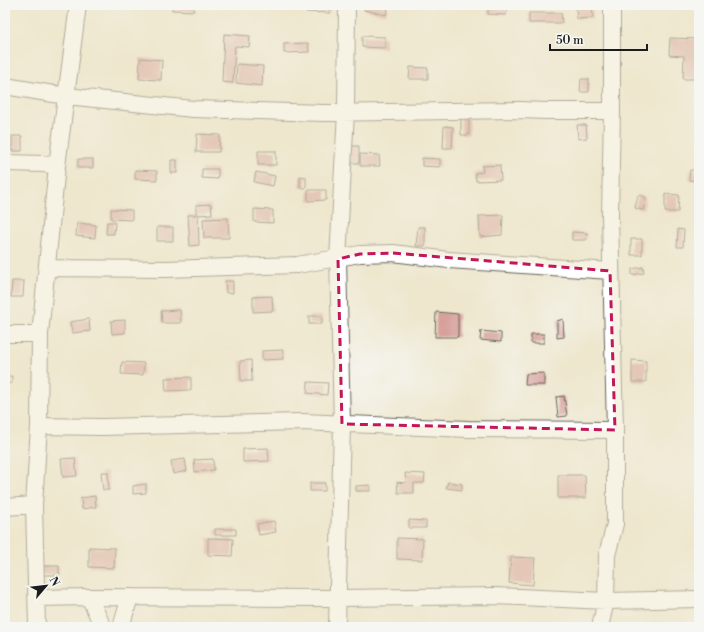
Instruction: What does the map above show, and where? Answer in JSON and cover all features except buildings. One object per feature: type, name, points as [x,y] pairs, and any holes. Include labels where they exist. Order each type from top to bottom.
[{"type":"street","points":[[37,627],[34,506],[39,426],[40,334],[57,166],[78,5]]},
{"type":"street","points":[[337,627],[342,424],[338,259],[346,112],[347,5]]},
{"type":"street","points":[[600,627],[606,601],[607,555],[615,524],[615,430],[610,271],[612,5]]},
{"type":"street","points":[[5,86],[66,96],[193,109],[293,113],[512,110],[612,111]]},
{"type":"street","points":[[5,164],[44,164],[57,166]]},
{"type":"street","points":[[47,268],[248,267],[297,265],[360,254],[393,253],[449,260],[610,271]]},
{"type":"street","points":[[5,334],[40,334]]},
{"type":"street","points":[[39,426],[102,427],[302,422],[468,429],[615,430]]},
{"type":"street","points":[[5,507],[34,506]]},
{"type":"street","points":[[37,598],[338,598],[495,596],[606,601],[699,599]]},
{"type":"street","points":[[89,597],[103,627]]},
{"type":"street","points":[[122,627],[121,624],[130,597]]},
{"type":"highlighted area","points":[[393,253],[610,271],[615,430],[342,424],[338,259],[360,254]]}]
